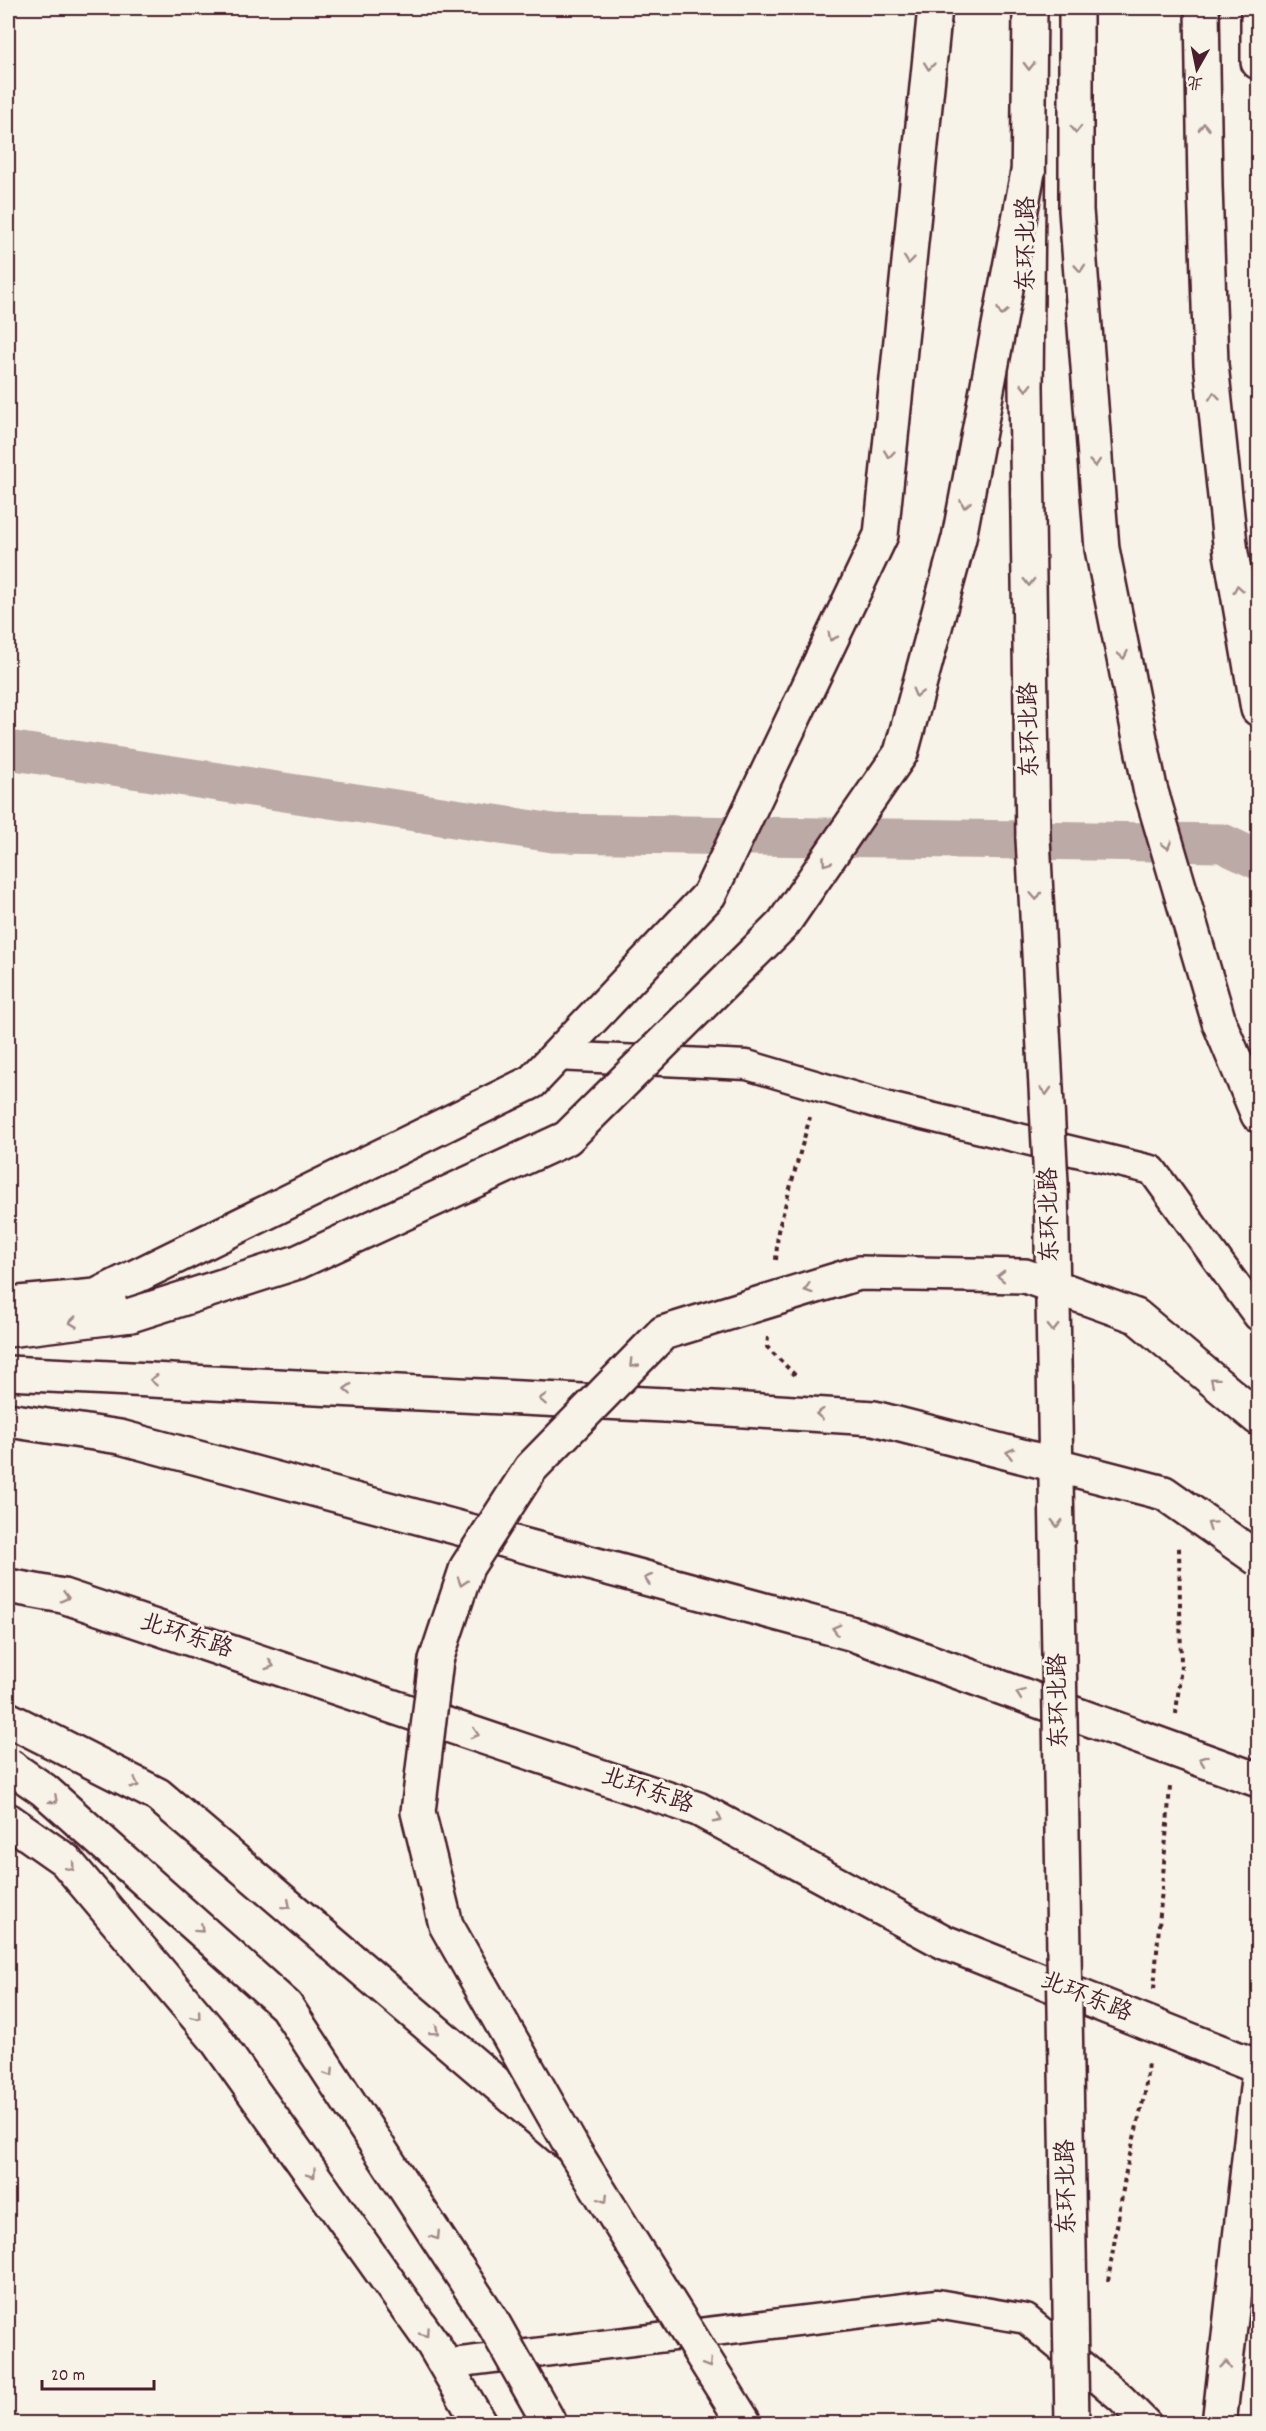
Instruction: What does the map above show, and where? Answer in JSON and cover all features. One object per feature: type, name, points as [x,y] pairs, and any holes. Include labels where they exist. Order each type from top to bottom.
[{"type":"main road","points":[[8,1304],[96,1296],[532,1082],[709,895],[881,535],[935,8]]},
{"type":"main road","name":"东环北路","points":[[1030,8],[1026,387],[1033,838],[1051,1183],[1072,2424]]},
{"type":"main road","points":[[1076,8],[1076,210],[1102,549],[1150,789],[1219,1022],[1258,1115]]},
{"type":"main road","points":[[1202,8],[1205,186],[1212,376],[1231,553],[1258,709]]},
{"type":"main road","points":[[1258,8],[1258,62]]},
{"type":"main road","points":[[8,1330],[131,1315],[298,1262],[567,1138],[783,924],[901,753],[959,538],[1028,172]]},
{"type":"main road","points":[[745,2424],[573,2149],[447,1925],[418,1812],[436,1660],[467,1567],[531,1468],[663,1333],[859,1274],[1025,1276],[1136,1316],[1258,1418]]},
{"type":"main road","points":[[8,1373],[664,1405],[873,1418],[1164,1492],[1258,1559]]},
{"type":"main road","points":[[8,1420],[120,1437],[850,1633],[1258,1780]]},
{"type":"main road","name":"北环东路","points":[[8,1586],[63,1596],[698,1809],[944,1942],[1258,2067]]},
{"type":"main road","points":[[8,1719],[158,1795],[573,2149]]},
{"type":"main road","points":[[8,1765],[44,1790],[286,2006],[492,2321],[549,2424]]},
{"type":"main road","points":[[8,1820],[65,1860],[215,2038],[433,2343],[480,2424]]},
{"type":"main road","points":[[1219,2424],[1258,2079]]},
{"type":"street","points":[[556,1056],[747,1065],[889,1107],[1152,1170],[1258,1316]]},
{"type":"street","points":[[445,2364],[937,2304],[1026,2319],[1121,2398],[1147,2424]]},
{"type":"path","points":[[1153,1998],[1170,1785]]},
{"type":"path","points":[[1107,2287],[1125,2171],[1146,2093],[1148,2057]]},
{"type":"waterway","points":[[8,750],[553,833],[1222,843],[1258,860]]}]
